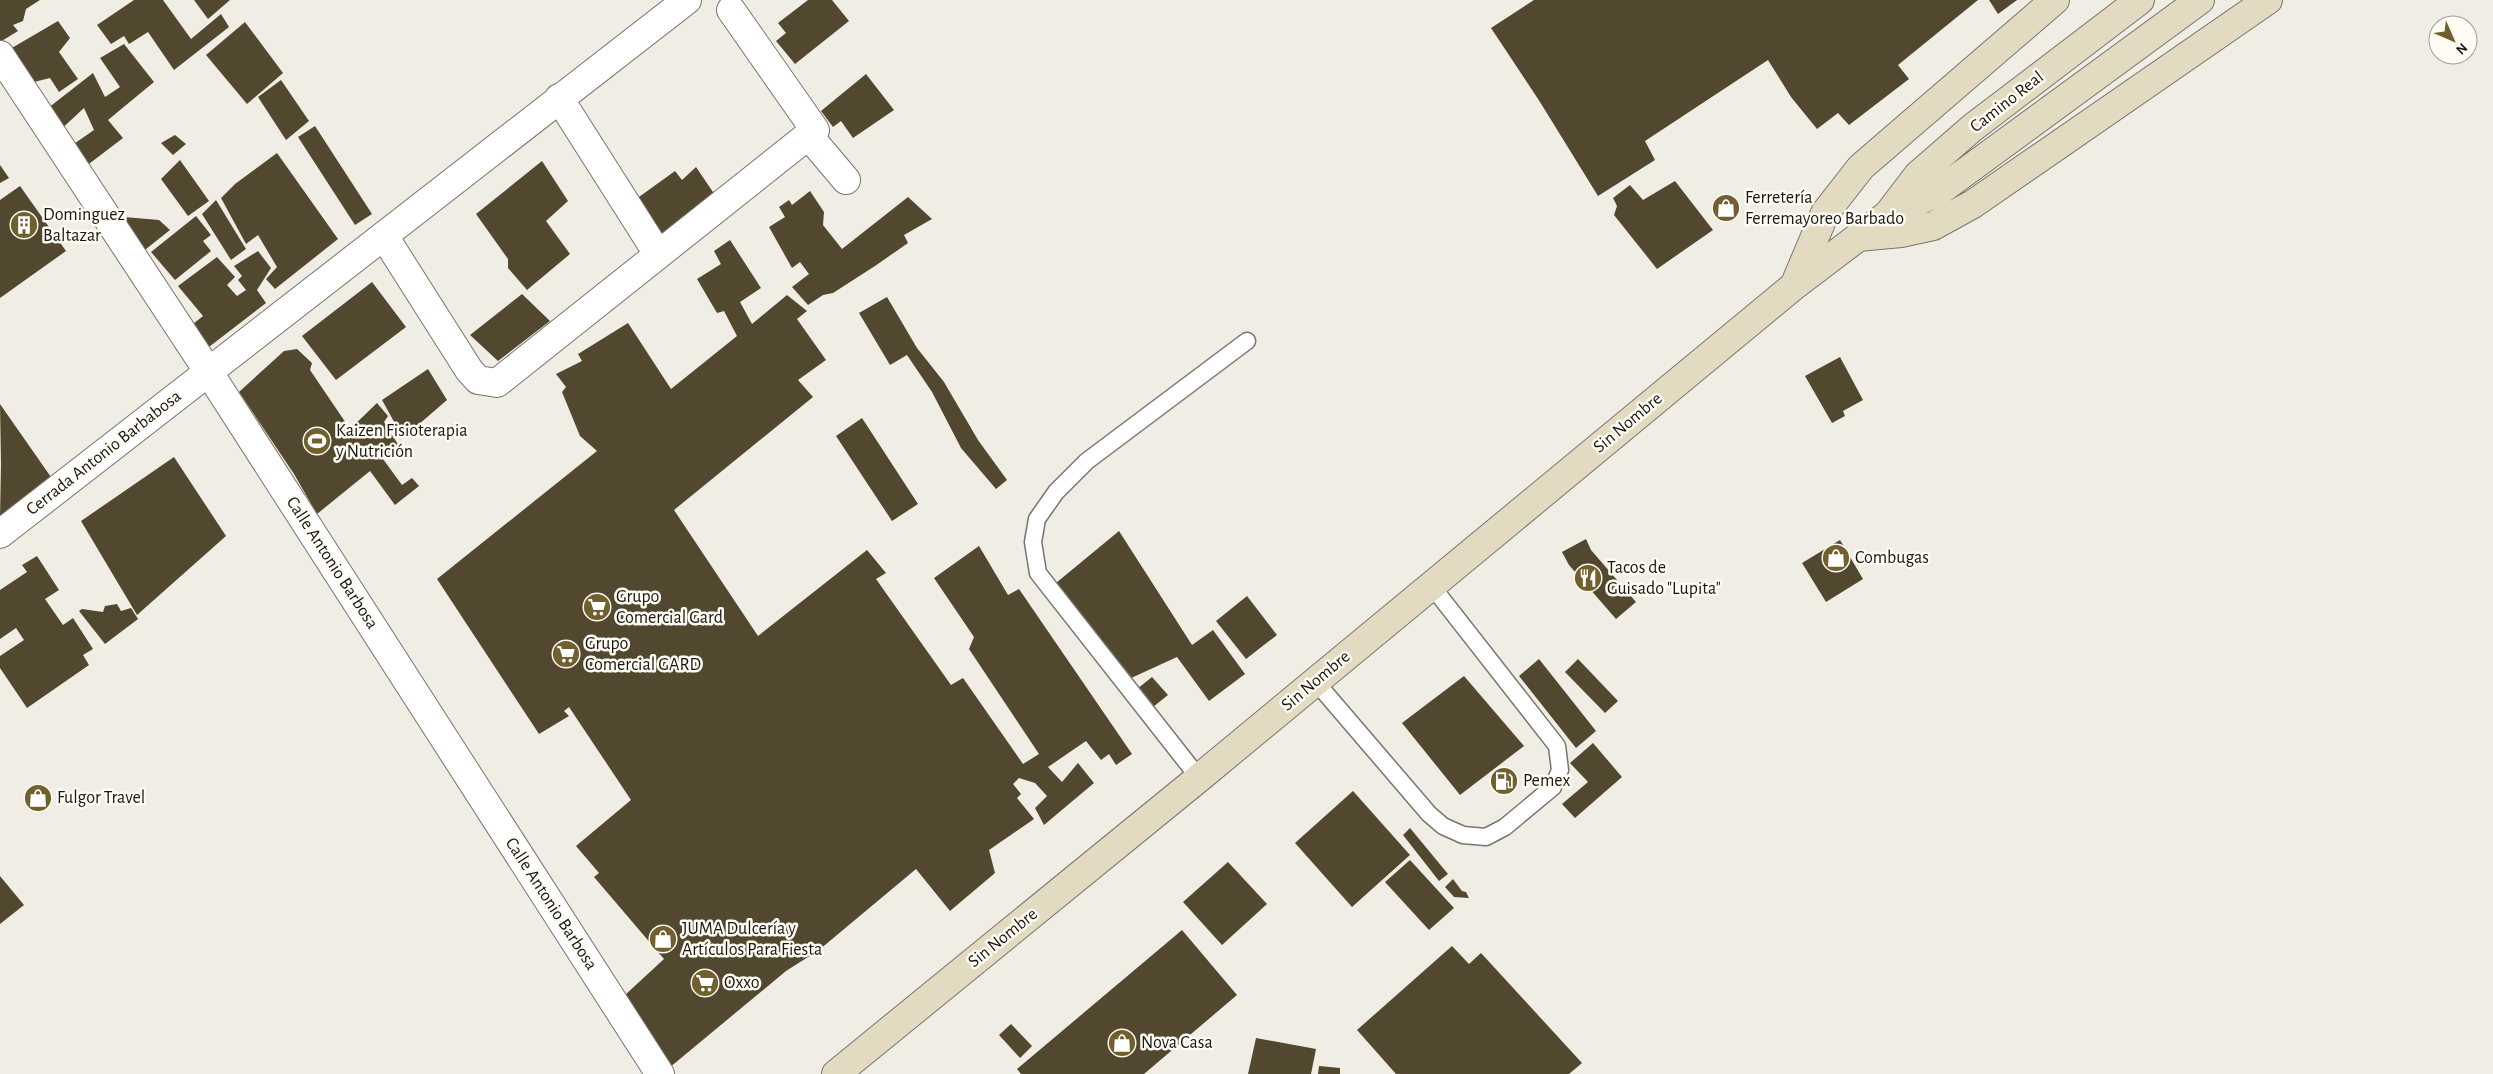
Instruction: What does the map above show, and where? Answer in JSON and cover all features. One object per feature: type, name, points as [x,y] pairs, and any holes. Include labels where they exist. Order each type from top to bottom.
[{"type":"main road","points":[[1795,285],[1825,213],[1861,167],[2055,0]]},
{"type":"main road","name":"Camino Real","points":[[1886,216],[1918,175],[1972,128],[2140,0]]},
{"type":"main road","points":[[1886,216],[1938,192],[2200,0]]},
{"type":"main road","points":[[1858,237],[1901,233],[1933,226],[1973,204],[2268,0]]},
{"type":"main road","name":"Sin Nombre","points":[[836,1074],[1199,778],[1795,285],[1886,216]]},
{"type":"street","name":"Cerrada Antonio Barbabosa","points":[[0,534],[687,0]]},
{"type":"street","points":[[384,236],[469,370],[478,380],[487,383],[497,383],[815,130],[731,10]]},
{"type":"street","name":"Calle Antonio Barbosa","points":[[0,55],[208,371],[660,1074]]},
{"type":"street","points":[[559,98],[658,254]]},
{"type":"street","points":[[808,135],[846,180]]},
{"type":"lane","points":[[1199,778],[1038,572],[1033,542],[1037,519],[1056,492],[1087,461],[1247,341]]},
{"type":"lane","points":[[1316,681],[1413,797],[1443,826],[1463,835],[1486,837],[1505,827],[1542,798],[1553,787],[1560,770],[1557,746],[1431,585]]},
{"type":"building","points":[[0,0],[40,0],[26,9],[23,21],[13,25],[18,31],[0,42]]},
{"type":"building","points":[[134,0],[163,0],[191,39],[221,14],[229,27],[174,70],[148,32],[129,44],[124,36],[111,44],[97,25]]},
{"type":"building","points":[[194,0],[230,0],[208,19]]},
{"type":"building","points":[[808,0],[832,0],[849,21],[795,64],[776,41],[786,33],[778,23]]},
{"type":"building","points":[[1534,0],[1978,0],[1898,65],[1909,79],[1849,125],[1838,113],[1817,129],[1791,97],[1768,60],[1645,141],[1655,160],[1598,196],[1540,102],[1491,28]]},
{"type":"building","points":[[1989,0],[2017,0],[1998,14]]},
{"type":"building","points":[[58,21],[70,38],[59,52],[78,79],[59,92],[50,78],[26,84],[5,52]]},
{"type":"building","points":[[245,22],[283,73],[247,104],[206,55]]},
{"type":"building","points":[[124,44],[154,82],[108,120],[123,138],[81,170],[68,148],[94,130],[84,108],[58,132],[43,112],[93,73],[105,97],[120,87],[100,58]]},
{"type":"building","points":[[866,74],[894,110],[853,138],[841,121],[833,127],[821,111]]},
{"type":"building","points":[[281,80],[309,121],[286,140],[258,97]]},
{"type":"building","points":[[315,126],[372,214],[355,225],[298,137]]},
{"type":"building","points":[[175,135],[186,144],[173,155],[161,143]]},
{"type":"building","points":[[277,153],[338,239],[275,289],[266,279],[277,267],[258,235],[246,244],[221,198],[235,184]]},
{"type":"building","points":[[180,160],[209,201],[188,216],[161,179]]},
{"type":"building","points":[[542,161],[568,201],[546,221],[570,254],[527,290],[508,268],[508,259],[476,214]]},
{"type":"building","points":[[0,165],[9,178],[0,183]]},
{"type":"building","points":[[696,167],[715,195],[655,242],[632,202],[675,171],[682,180]]},
{"type":"building","points":[[1675,181],[1713,230],[1657,269],[1614,215],[1617,206],[1613,198],[1630,185],[1643,200]]},
{"type":"building","name":"Dominguez Baltazar","points":[[20,186],[66,251],[0,298],[0,200]]},
{"type":"building","points":[[810,191],[824,212],[823,225],[842,249],[908,197],[932,219],[904,235],[908,243],[875,266],[833,293],[823,295],[808,305],[792,287],[809,274],[800,262],[792,268],[769,227],[785,217],[779,207],[789,200],[792,205]]},
{"type":"building","points":[[216,200],[246,249],[231,260],[202,214]]},
{"type":"building","points":[[196,216],[211,235],[203,241],[211,251],[175,280],[151,252]]},
{"type":"building","points":[[124,217],[159,220],[170,230],[141,253],[119,221]]},
{"type":"building","points":[[730,240],[761,288],[740,302],[752,324],[787,295],[807,311],[797,319],[826,360],[798,380],[813,397],[674,510],[758,636],[867,550],[886,573],[876,579],[951,685],[963,678],[1023,764],[1039,754],[969,649],[974,637],[934,578],[979,546],[1008,595],[1019,589],[1132,754],[1116,765],[1109,754],[1101,760],[1086,741],[1048,767],[1062,782],[1078,763],[1094,783],[1044,825],[1035,808],[1047,796],[1035,783],[1019,778],[1013,784],[1021,794],[1017,798],[1034,819],[989,850],[995,873],[950,911],[916,869],[819,950],[786,971],[669,1068],[625,995],[664,959],[594,877],[599,873],[576,846],[631,800],[569,707],[564,711],[569,716],[539,734],[437,579],[597,451],[580,436],[562,392],[566,387],[556,374],[582,361],[578,354],[628,323],[671,389],[737,336],[724,311],[717,313],[697,279],[721,264],[714,251]]},
{"type":"building","points":[[258,251],[271,268],[257,290],[266,303],[205,350],[188,328],[203,316],[178,286],[217,257],[235,277],[227,285],[237,296],[246,290],[238,280],[242,276],[234,266]]},
{"type":"building","points":[[372,282],[406,327],[336,380],[302,336]]},
{"type":"building","points":[[522,294],[550,321],[498,361],[470,335]]},
{"type":"building","points":[[887,297],[917,348],[944,382],[978,440],[1007,480],[996,489],[961,448],[932,392],[907,355],[890,365],[859,313]]},
{"type":"building","points":[[297,349],[312,363],[310,370],[350,429],[377,403],[388,416],[384,422],[399,446],[383,459],[402,485],[412,478],[419,486],[395,505],[370,471],[317,514],[294,474],[239,392],[284,351]]},
{"type":"building","points":[[1840,357],[1863,400],[1843,411],[1845,416],[1832,423],[1805,376]]},
{"type":"building","points":[[428,369],[447,400],[403,438],[382,400]]},
{"type":"building","points":[[0,404],[53,480],[0,517],[1,464]]},
{"type":"building","points":[[862,418],[918,504],[892,521],[836,436]]},
{"type":"building","points":[[174,457],[226,536],[137,615],[81,521]]},
{"type":"building","points":[[1119,531],[1192,645],[1213,630],[1245,674],[1209,701],[1177,657],[1129,679],[1056,583]]},
{"type":"building","points":[[1586,539],[1591,550],[1636,602],[1616,619],[1569,565],[1562,552]]},
{"type":"building","points":[[1840,540],[1863,579],[1826,602],[1802,563]]},
{"type":"building","points":[[37,556],[59,590],[45,599],[63,625],[73,618],[93,649],[83,655],[89,665],[27,708],[0,668],[0,656],[24,640],[16,628],[0,639],[0,590],[27,572],[22,565]]},
{"type":"building","points":[[1247,596],[1277,635],[1246,659],[1216,621]]},
{"type":"building","points":[[117,604],[121,611],[131,608],[138,619],[105,644],[79,611],[82,609],[103,612],[105,606]]},
{"type":"building","points":[[1539,659],[1596,731],[1576,748],[1519,676]]},
{"type":"building","points":[[1578,659],[1618,701],[1605,713],[1565,672]]},
{"type":"building","points":[[1464,676],[1524,746],[1460,795],[1402,723]]},
{"type":"building","points":[[1152,677],[1168,695],[1153,707],[1137,689]]},
{"type":"building","points":[[1593,743],[1622,777],[1575,818],[1562,804],[1588,782],[1570,763]]},
{"type":"building","points":[[1353,791],[1410,855],[1352,907],[1295,843]]},
{"type":"building","points":[[1410,828],[1448,874],[1439,881],[1403,835]]},
{"type":"building","points":[[1410,860],[1454,908],[1429,930],[1385,882]]},
{"type":"building","points":[[1228,862],[1267,904],[1222,945],[1183,902]]},
{"type":"building","points":[[0,876],[24,905],[0,924]]},
{"type":"building","points":[[1453,879],[1462,891],[1466,892],[1469,898],[1454,897],[1445,887]]},
{"type":"building","points":[[1182,930],[1237,995],[1144,1074],[1021,1074],[1017,1069]]},
{"type":"building","points":[[1452,946],[1469,964],[1481,953],[1582,1063],[1569,1074],[1396,1074],[1357,1030]]},
{"type":"building","points":[[1011,1024],[1032,1046],[1020,1058],[999,1035]]},
{"type":"building","points":[[1256,1038],[1316,1049],[1311,1074],[1248,1074]]},
{"type":"building","points":[[1319,1066],[1340,1068],[1340,1074],[1318,1074]]},
{"type":"place","name":"Ferretería Ferremayoreo Barbado","points":[[1726,208]]},
{"type":"place","name":"Dominguez Baltazar","points":[[24,225]]},
{"type":"place","name":"Kaizen Fisioterapia y Nutrición","points":[[317,441]]},
{"type":"place","name":"Combugas","points":[[1836,558]]},
{"type":"place","name":"Tacos de Guisado \"Lupita\"","points":[[1588,578]]},
{"type":"place","name":"Grupo Comercial Gard","points":[[597,607]]},
{"type":"place","name":"Grupo Comercial GARD","points":[[566,654]]},
{"type":"place","name":"Pemex","points":[[1504,781]]},
{"type":"place","name":"Fulgor Travel","points":[[38,798]]},
{"type":"place","name":"JUMA Dulcería y Artículos Para Fiesta","points":[[663,939]]},
{"type":"place","name":"Oxxo","points":[[705,983]]},
{"type":"place","name":"Nova Casa","points":[[1122,1043]]}]
